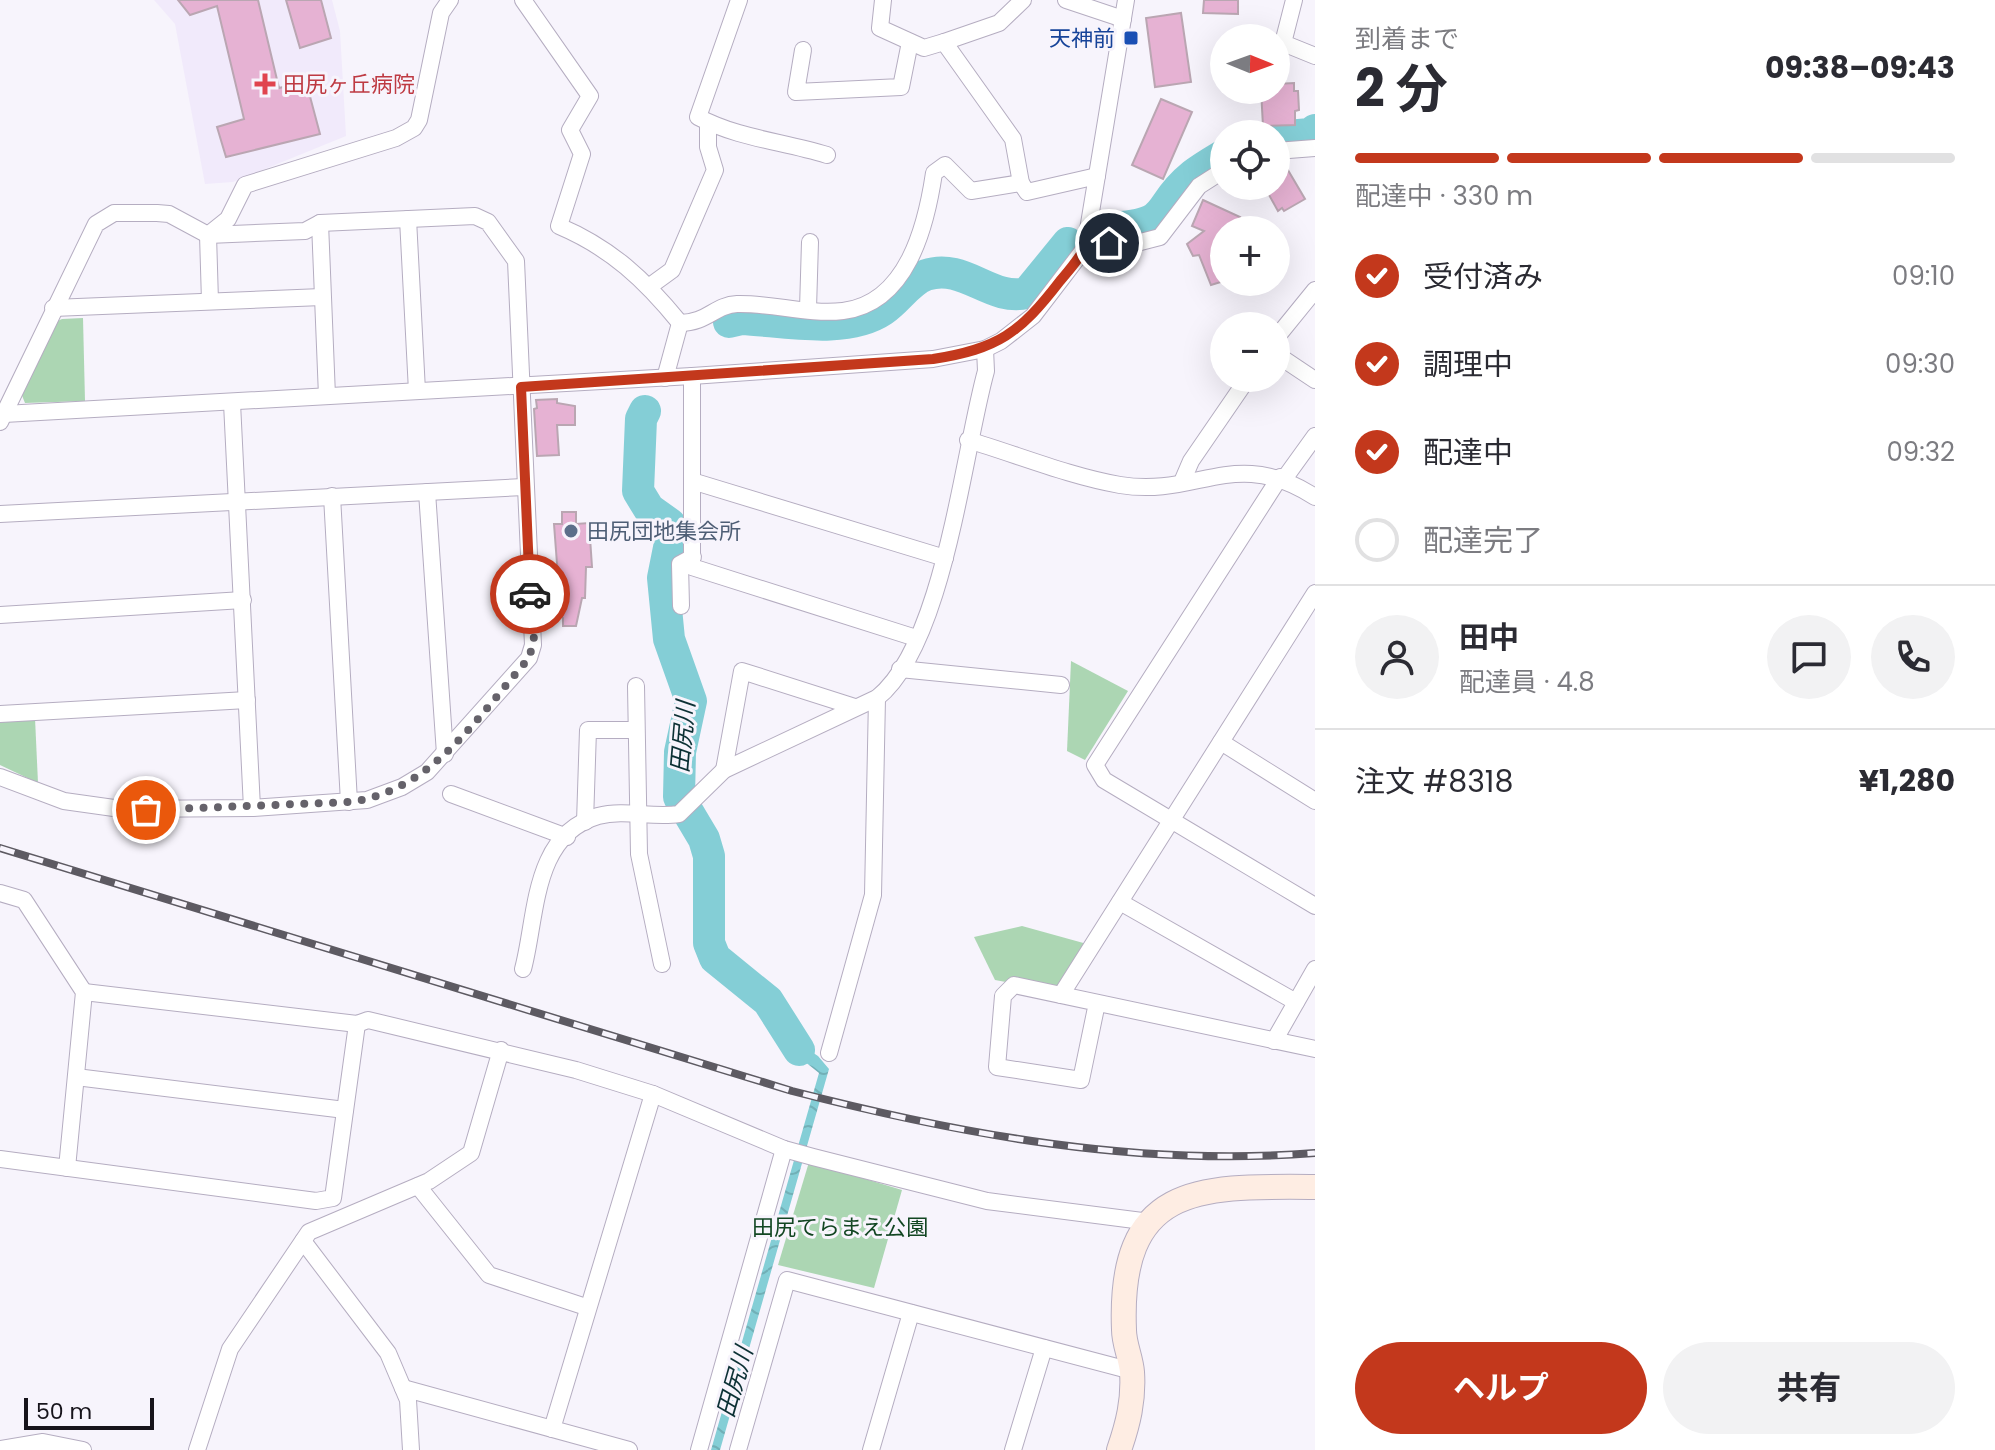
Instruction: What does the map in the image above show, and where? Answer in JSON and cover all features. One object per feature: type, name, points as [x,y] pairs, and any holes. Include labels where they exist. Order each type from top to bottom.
[{"type":"street","points":[[208,235],[228,219],[240,190],[249,182],[396,138],[414,128],[422,112],[441,13],[450,0]]},
{"type":"street","points":[[523,0],[590,96],[570,130],[582,154],[559,226],[594,241],[650,286],[680,323]]},
{"type":"street","points":[[739,0],[698,117],[730,134],[798,146],[827,155]]},
{"type":"street","points":[[883,0],[880,28],[924,48],[999,23],[1023,0]]},
{"type":"street","points":[[1066,0],[1123,19]]},
{"type":"street","points":[[0,777],[36,793],[94,807],[146,810],[252,808],[349,802],[380,796],[427,772],[532,650],[524,487],[521,387],[519,289],[511,252],[488,222],[475,216],[320,223],[305,231],[208,235],[169,214],[114,213],[96,224],[2,418],[327,396],[521,387],[665,378],[933,359],[985,349],[1001,341],[1033,316],[1088,241],[1126,0]]},
{"type":"street","points":[[1294,0],[1283,43],[1315,56]]},
{"type":"street","points":[[803,50],[796,92],[901,87],[910,42]]},
{"type":"street","points":[[944,42],[1013,139],[1021,183],[1027,192],[1097,176]]},
{"type":"street","points":[[650,286],[672,270],[715,170],[708,147],[708,123]]},
{"type":"street","points":[[1290,150],[1315,148]]},
{"type":"street","points":[[680,323],[698,323],[734,304],[840,311],[871,305],[899,280],[928,216],[934,173],[945,165],[971,191],[1021,183]]},
{"type":"street","points":[[1088,241],[1129,245],[1160,237],[1199,186],[1210,179]]},
{"type":"street","points":[[408,219],[417,391]]},
{"type":"street","points":[[320,223],[327,396]]},
{"type":"street","points":[[208,235],[210,301]]},
{"type":"street","points":[[808,309],[810,242]]},
{"type":"street","points":[[1290,321],[1315,290]]},
{"type":"street","points":[[53,308],[322,297]]},
{"type":"street","points":[[665,378],[680,323]]},
{"type":"street","points":[[523,969],[538,881],[567,837],[585,822],[598,816],[684,809],[724,770],[877,698],[889,688],[916,638],[945,558],[968,440],[986,371],[985,349]]},
{"type":"street","points":[[1290,363],[1315,380]]},
{"type":"street","points":[[692,376],[692,567],[916,638]]},
{"type":"street","points":[[1182,482],[1191,461],[1238,392]]},
{"type":"street","points":[[232,403],[252,808]]},
{"type":"street","points":[[1315,436],[1282,478],[1095,765],[1104,780],[1315,906]]},
{"type":"street","points":[[968,440],[1120,485],[1156,486],[1235,473],[1282,478],[1315,497]]},
{"type":"street","points":[[692,481],[945,558]]},
{"type":"street","points":[[0,514],[524,487]]},
{"type":"street","points":[[427,492],[445,754]]},
{"type":"street","points":[[332,496],[349,802]]},
{"type":"street","points":[[681,606],[680,564],[693,557]]},
{"type":"street","points":[[1061,995],[1221,742],[1308,620],[1315,593]]},
{"type":"street","points":[[0,615],[243,600]]},
{"type":"street","points":[[900,669],[1061,685]]},
{"type":"street","points":[[724,770],[742,671],[855,707]]},
{"type":"street","points":[[636,686],[639,854],[662,964]]},
{"type":"street","points":[[829,1053],[873,895],[877,698]]},
{"type":"street","points":[[0,714],[247,700]]},
{"type":"street","points":[[585,822],[588,730],[636,730]]},
{"type":"street","points":[[1221,742],[1315,801]]},
{"type":"street","points":[[451,794],[567,837]]},
{"type":"street","points":[[0,893],[24,900],[84,992],[67,1168]]},
{"type":"street","points":[[1120,902],[1296,1002]]},
{"type":"street","points":[[1274,1041],[1315,969]]},
{"type":"street","points":[[1097,1003],[1081,1080],[997,1067],[1005,990],[1014,985],[1315,1049]]},
{"type":"street","points":[[84,992],[357,1024],[368,1020],[501,1050],[653,1094],[794,1152],[987,1201],[1150,1222]]},
{"type":"street","points":[[0,1159],[316,1201],[333,1198],[357,1024]]},
{"type":"street","points":[[197,1450],[230,1349],[309,1232],[418,1186],[471,1153],[501,1050]]},
{"type":"street","points":[[76,1077],[345,1110]]},
{"type":"street","points":[[552,1429],[586,1307],[653,1094]]},
{"type":"street","points":[[699,1450],[794,1152]]},
{"type":"street","points":[[418,1186],[489,1275],[586,1307]]},
{"type":"street","points":[[1119,1450],[1131,1415],[1132,1371],[1124,1333],[1124,1297],[1143,1228],[1172,1200],[1229,1186],[1315,1187]]},
{"type":"street","points":[[303,1241],[388,1353],[408,1400],[411,1450]]},
{"type":"street","points":[[738,1450],[787,1280],[1132,1371]]},
{"type":"street","points":[[871,1450],[911,1313]]},
{"type":"street","points":[[1013,1450],[1044,1348]]},
{"type":"street","points":[[403,1388],[629,1450]]},
{"type":"street","points":[[0,1449],[43,1442],[83,1450]]},
{"type":"shaded area","name":"田尻ヶ丘病院","points":[[154,0],[332,0],[340,31],[346,136],[233,182],[205,184],[175,24]]},
{"type":"green space","points":[[83,318],[85,401],[25,403],[21,393],[53,323],[62,319]]},
{"type":"green space","points":[[1071,661],[1128,691],[1085,760],[1067,751]]},
{"type":"green space","points":[[35,718],[38,783],[0,765],[0,720]]},
{"type":"green space","points":[[1022,926],[1087,944],[1059,992],[995,980],[974,937]]},
{"type":"green space","name":"田尻てらまえ公園","points":[[809,1162],[902,1190],[874,1288],[778,1265]]},
{"type":"water","points":[[779,1012],[798,1043],[818,1056],[829,1069],[720,1450],[711,1450],[819,1073],[789,1049],[770,1018]]},
{"type":"building","points":[[178,0],[258,0],[279,88],[292,85],[295,93],[308,89],[320,134],[226,157],[217,127],[244,119],[217,6],[190,15]]},
{"type":"building","points":[[286,0],[321,0],[331,38],[300,48]]},
{"type":"building","points":[[1204,0],[1238,0],[1238,14],[1203,13]]},
{"type":"building","points":[[1181,13],[1191,82],[1155,87],[1146,18]]},
{"type":"building","points":[[1290,83],[1294,83],[1294,91],[1298,91],[1299,110],[1295,111],[1295,125],[1290,125],[1290,120],[1263,120],[1262,104],[1290,104]]},
{"type":"building","points":[[1161,99],[1192,112],[1163,179],[1132,165]]},
{"type":"building","points":[[1290,174],[1305,199],[1284,211],[1282,208],[1278,211],[1272,200],[1290,200]]},
{"type":"building","points":[[1203,200],[1238,216],[1210,216],[1210,282],[1199,255],[1193,256],[1187,244],[1204,231],[1192,226]]},
{"type":"building","points":[[557,399],[557,403],[575,406],[575,425],[557,425],[559,455],[537,456],[536,400]]},
{"type":"building","points":[[562,512],[576,512],[576,524],[589,523],[592,567],[586,567],[585,598],[582,598],[576,626],[563,626],[563,618],[555,613],[558,577],[554,524],[562,524]]},
{"type":"waterway","name":"田尻川","points":[[1290,136],[1310,134],[1315,130]]},
{"type":"waterway","name":"田尻川","points":[[1109,228],[1145,223],[1154,218],[1180,187],[1210,164]]},
{"type":"waterway","name":"田尻川","points":[[729,322],[742,319],[814,325],[868,318],[883,310],[920,278],[940,272],[965,277],[1001,292],[1027,293],[1068,243]]},
{"type":"waterway","name":"田尻川","points":[[645,411],[641,419],[638,491],[649,509],[670,524],[672,533],[663,578],[669,639],[691,701],[680,752],[679,797],[704,839],[709,856],[709,943],[715,958],[768,1001],[799,1050]]},
{"type":"railway","points":[[0,848],[792,1091],[856,1107],[986,1134],[1117,1151],[1249,1156],[1315,1153]]},
{"type":"way so far","points":[[146,810],[349,802],[380,796],[413,782],[440,759],[529,658],[534,640],[530,594]]},
{"type":"place","name":"天神前","points":[[1131,38]]},
{"type":"place","name":"田尻ヶ丘病院","points":[[265,84]]},
{"type":"place","name":"田尻団地集会所","points":[[571,531]]},
{"type":"route","points":[[530,594],[521,387],[933,359],[985,349],[1001,341],[1033,316],[1083,252],[1088,241],[1109,243]]}]
